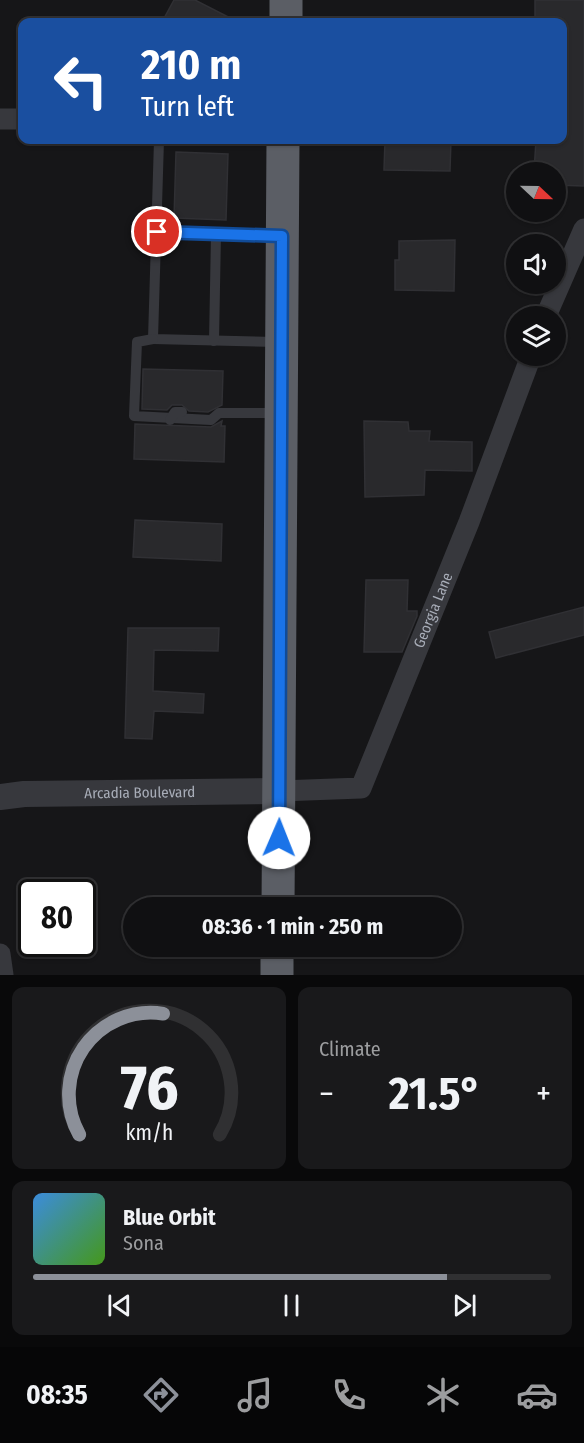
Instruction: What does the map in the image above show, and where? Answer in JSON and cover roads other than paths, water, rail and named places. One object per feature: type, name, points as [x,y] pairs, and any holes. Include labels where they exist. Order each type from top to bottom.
[{"type":"highway","points":[[286,0],[286,18]]},
{"type":"highway","points":[[278,897],[279,413],[283,144]]},
{"type":"highway","points":[[277,957],[277,975]]},
{"type":"street","points":[[0,119],[18,119]]},
{"type":"street","points":[[550,306],[584,229]]},
{"type":"street","name":"Georgia Lane","points":[[280,791],[361,788],[469,522],[527,366]]},
{"type":"street","name":"Arcadia Boulevard","points":[[0,798],[36,794],[280,791]]},
{"type":"street","points":[[0,954],[3,975]]},
{"type":"lane","points":[[153,339],[159,144]]},
{"type":"lane","points":[[157,232],[282,236]]},
{"type":"lane","points":[[214,341],[216,234]]},
{"type":"lane","points":[[279,413],[214,413],[211,420],[170,420],[134,416],[137,342],[153,339],[281,343]]},
{"type":"lane","points":[[170,420],[175,412],[182,412]]}]
